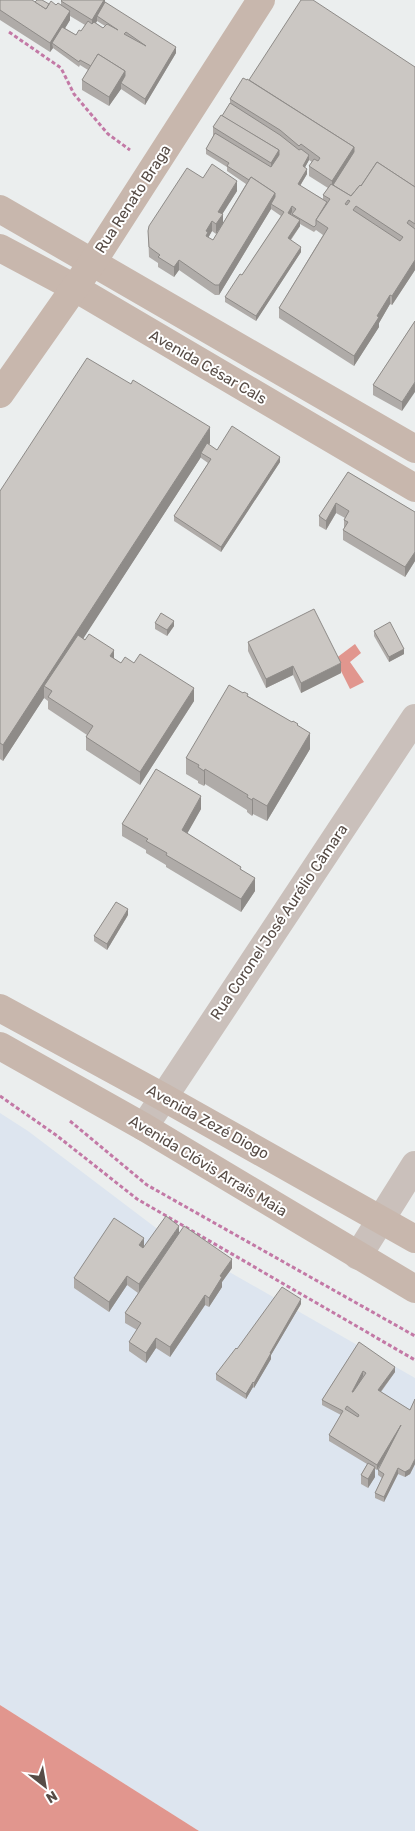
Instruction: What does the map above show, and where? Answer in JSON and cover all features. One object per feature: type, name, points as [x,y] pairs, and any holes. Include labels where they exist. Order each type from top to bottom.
[{"type":"main road","name":"Rua Renato Braga","points":[[0,394],[92,263],[261,0]]},
{"type":"main road","points":[[0,209],[415,450]]},
{"type":"main road","name":"Avenida César Cals","points":[[0,248],[75,288],[415,488]]},
{"type":"main road","name":"Avenida Zezé Diogo","points":[[0,1008],[164,1097],[415,1238]]},
{"type":"main road","name":"Avenida Clóvis Arrais Maia","points":[[0,1046],[144,1127],[415,1289]]},
{"type":"street","name":"Rua Coronel José Aurélio Câmara","points":[[144,1127],[415,718]]},
{"type":"street","points":[[358,1256],[415,1165]]},
{"type":"path","points":[[9,32],[61,68],[74,94],[108,134],[153,166]]},
{"type":"path","points":[[0,1096],[56,1135],[137,1199],[415,1360]]},
{"type":"path","points":[[65,1117],[147,1185],[415,1336]]},
{"type":"sand","points":[[0,1113],[28,1131],[168,1237],[415,1378],[415,1831],[199,1831],[0,1705]]},
{"type":"shaded area","points":[[355,644],[361,653],[350,662],[364,682],[350,689],[335,659]]},
{"type":"shaded area","points":[[0,1705],[199,1831],[0,1831]]},
{"type":"building","points":[[0,0],[32,0],[46,9],[51,1],[70,11],[50,43],[0,10]]},
{"type":"building","points":[[42,0],[49,4],[46,9],[35,2]]},
{"type":"building","points":[[62,0],[104,0],[92,20]]},
{"type":"building","points":[[301,0],[313,0],[415,67],[415,187],[377,162],[361,186],[351,196],[333,185],[354,152],[354,147],[249,80]]},
{"type":"building","points":[[105,2],[176,47],[145,99],[121,83],[125,76],[125,71],[98,54],[91,66],[80,60],[79,62],[52,43],[62,27],[76,35],[88,21],[92,24],[94,22],[103,28],[107,24],[118,30],[97,16]],"holes":[[[126,32],[146,46],[124,34]]]},
{"type":"building","points":[[98,54],[125,71],[109,97],[82,80]]},
{"type":"building","points":[[243,78],[354,147],[332,181],[309,166],[314,159],[318,161],[320,158],[230,99]]},
{"type":"building","points":[[230,103],[309,155],[303,166],[307,169],[298,184],[327,202],[314,227],[292,214],[296,209],[292,206],[288,213],[300,220],[288,238],[301,247],[256,316],[225,297],[284,212],[271,204],[275,193],[251,177],[249,180],[227,166],[229,163],[206,149],[215,133],[271,167],[279,155],[279,150],[222,116]]},
{"type":"building","points":[[221,115],[279,150],[271,163],[213,127]]},
{"type":"building","points":[[377,162],[415,187],[415,224],[409,220],[407,223],[415,229],[415,260],[392,296],[390,295],[377,316],[379,317],[354,356],[279,308],[328,228],[316,220],[330,199],[323,195],[331,184],[351,196],[361,186]],"holes":[[[356,206],[403,237],[400,241],[353,210]]]},
{"type":"building","points":[[212,164],[237,181],[218,212],[223,214],[216,224],[212,221],[206,231],[208,232],[206,236],[213,240],[251,177],[275,193],[219,285],[215,285],[179,260],[174,267],[158,257],[160,255],[149,247],[148,231],[149,226],[187,168],[203,178]]},
{"type":"building","points":[[415,321],[415,382],[402,402],[373,385]]},
{"type":"building","points":[[87,358],[131,384],[133,380],[210,427],[3,745],[0,743],[0,491]]},
{"type":"building","points":[[232,426],[280,457],[221,547],[174,516],[211,459],[201,453],[207,443],[217,450]]},
{"type":"building","points":[[348,472],[415,512],[415,552],[405,567],[343,530],[348,522],[344,520],[349,511],[336,503],[326,521],[319,516]]},
{"type":"building","points":[[314,609],[341,663],[301,683],[293,666],[266,679],[248,642]]},
{"type":"building","points":[[161,613],[174,621],[167,630],[155,623]]},
{"type":"building","points":[[390,622],[404,649],[389,657],[374,631]]},
{"type":"building","points":[[89,634],[114,650],[110,656],[121,663],[125,657],[134,663],[140,654],[194,688],[140,772],[86,737],[93,726],[48,697],[52,691],[44,686],[78,635],[85,640]]},
{"type":"building","points":[[229,685],[248,694],[247,696],[293,721],[310,733],[267,806],[253,798],[252,800],[247,797],[248,795],[205,769],[204,771],[198,767],[199,765],[186,758]]},
{"type":"building","points":[[156,769],[201,796],[182,830],[255,878],[241,899],[166,855],[167,853],[146,841],[148,839],[122,824]]},
{"type":"building","points":[[116,902],[128,909],[107,944],[94,936]]},
{"type":"building","points":[[166,1216],[179,1226],[139,1284],[127,1276],[109,1302],[74,1278],[114,1218],[144,1238],[139,1245],[143,1248]]},
{"type":"building","points":[[184,1226],[232,1259],[220,1276],[222,1277],[209,1298],[205,1295],[170,1347],[156,1338],[146,1353],[129,1342],[141,1323],[125,1313]]},
{"type":"building","points":[[282,1287],[301,1299],[246,1394],[216,1374],[237,1349]]},
{"type":"building","points":[[359,1342],[395,1367],[378,1390],[410,1410],[415,1399],[415,1459],[410,1469],[405,1472],[398,1468],[384,1497],[375,1493],[384,1474],[378,1470],[401,1425],[377,1465],[329,1435],[343,1411],[322,1400]],"holes":[[[363,1371],[366,1373],[352,1392]],[[347,1406],[359,1415],[358,1417],[345,1409]]]},
{"type":"building","points":[[368,1463],[375,1467],[368,1479],[361,1475]]}]
